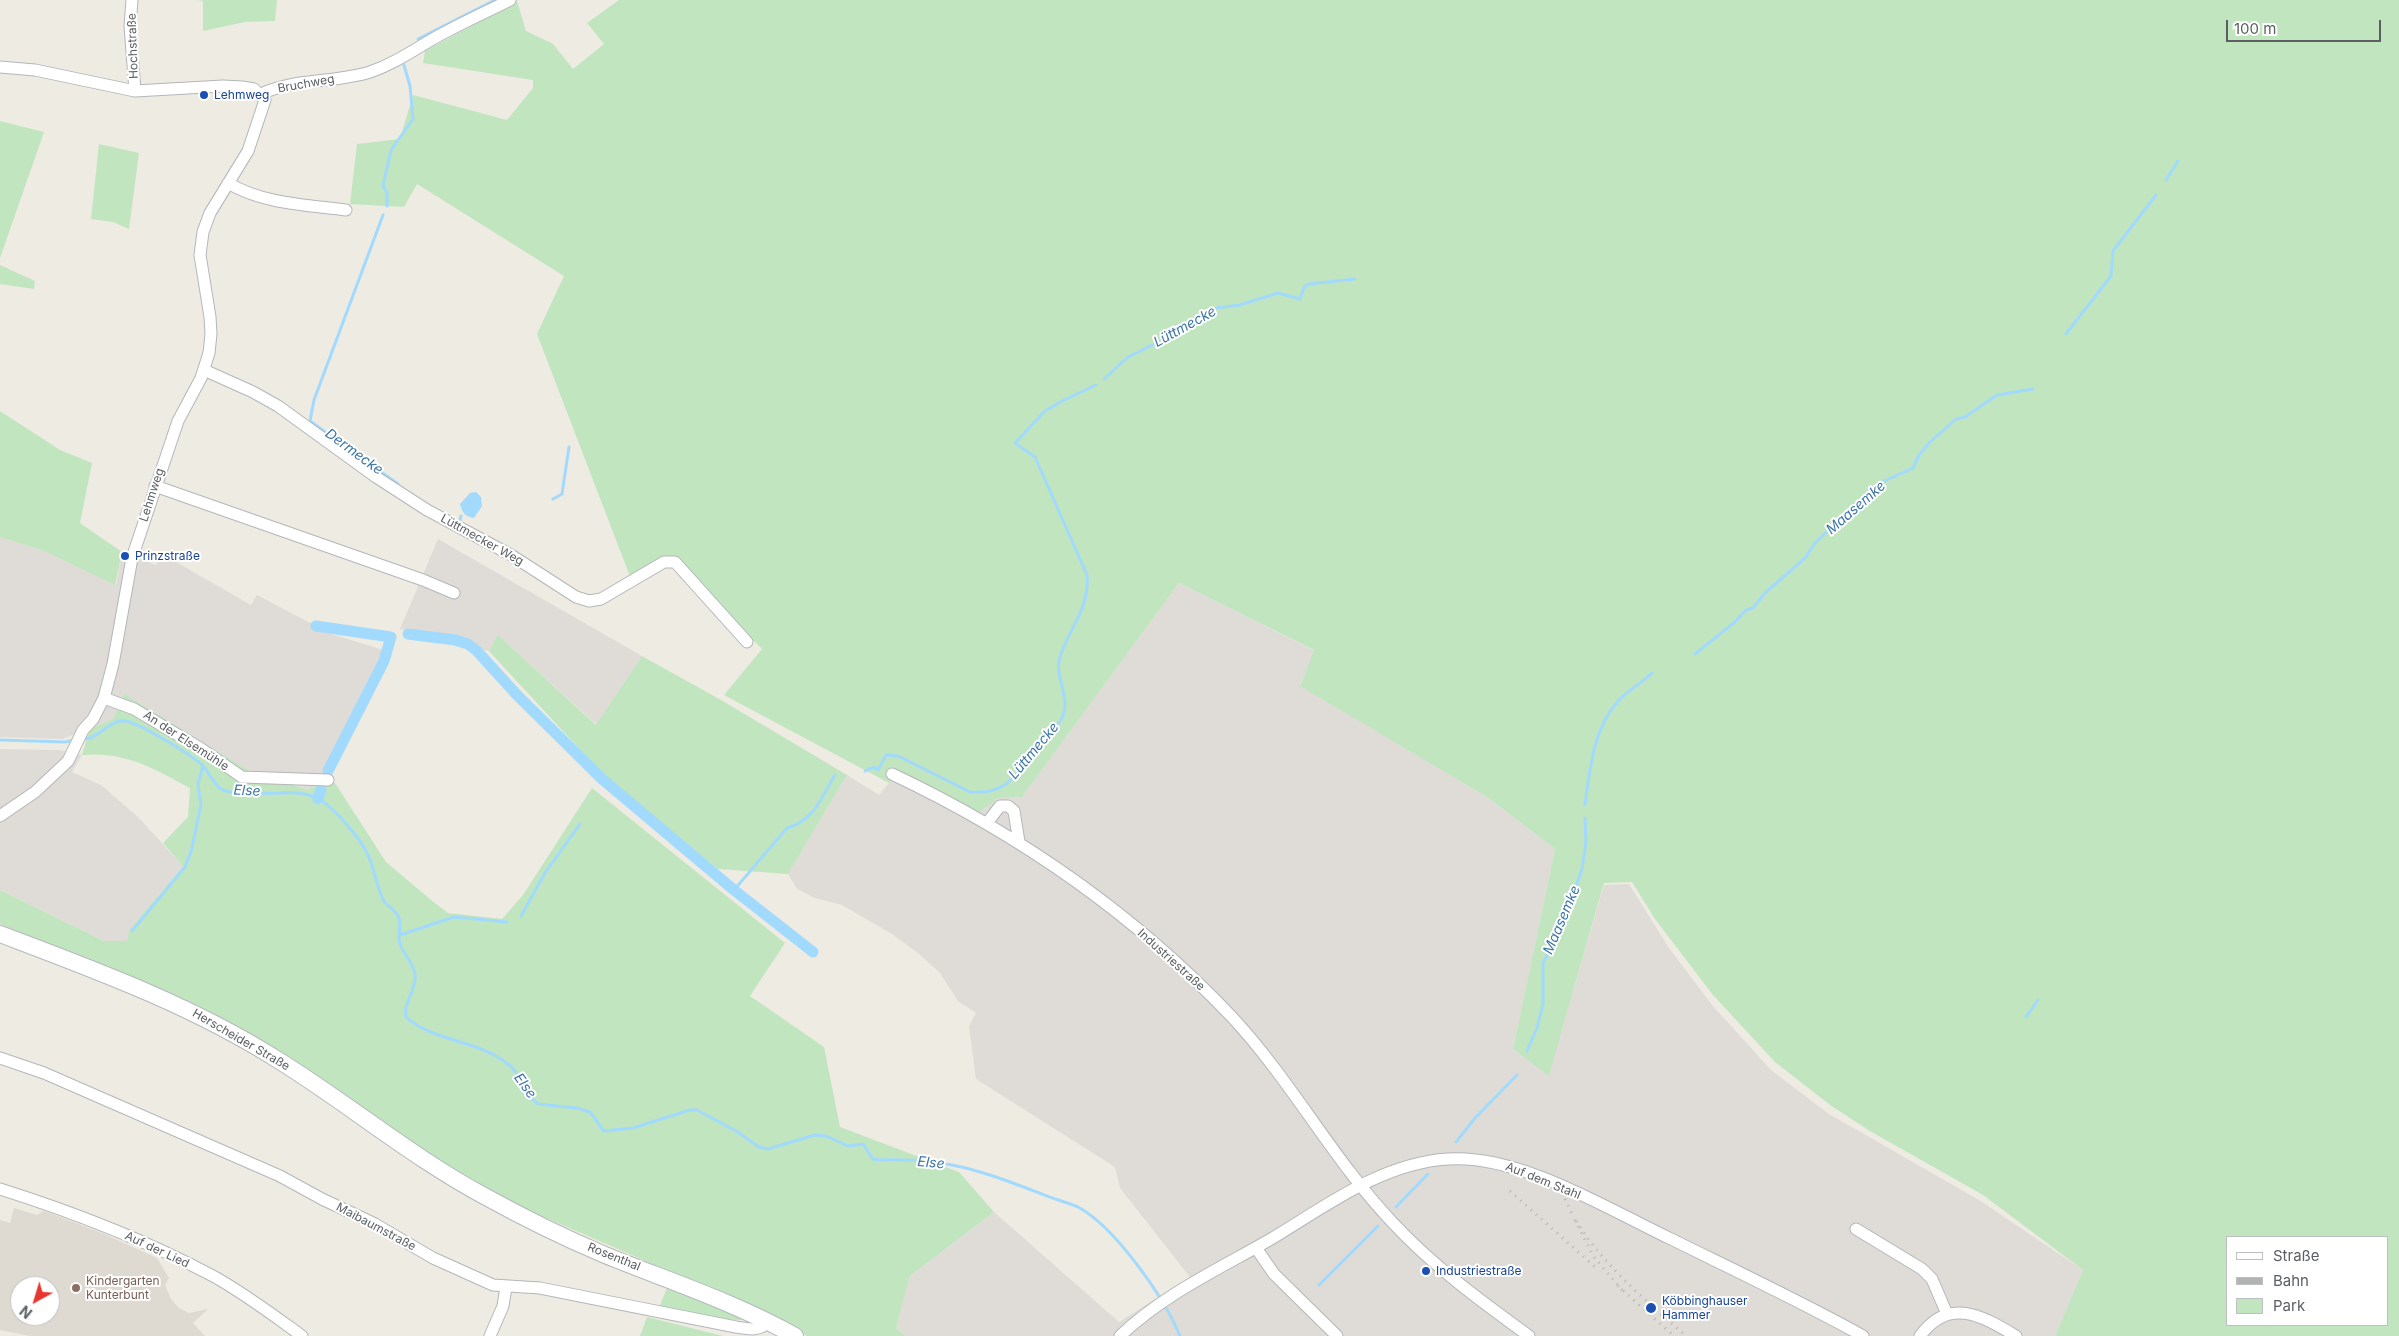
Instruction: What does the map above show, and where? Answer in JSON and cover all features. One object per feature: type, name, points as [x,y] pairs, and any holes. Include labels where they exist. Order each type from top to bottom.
[{"type":"main road","name":"Herscheider Straße","points":[[0,934],[126,982],[210,1020],[277,1059],[462,1184]]},
{"type":"main road","name":"Rosenthal","points":[[462,1184],[512,1211],[604,1254],[719,1298],[769,1321],[795,1336]]},
{"type":"street","name":"Hochstraße","points":[[132,0],[130,26],[135,91]]},
{"type":"street","name":"Bruchweg","points":[[0,66],[35,70],[135,91],[223,86],[254,89],[261,94],[285,86],[342,78],[389,65],[432,40],[510,0]]},
{"type":"street","name":"Lehmweg","points":[[0,816],[42,786],[68,761],[83,730],[93,720],[104,698],[113,664],[132,558],[178,420],[202,374],[209,353],[211,334],[201,261],[202,242],[210,213],[248,151],[264,106],[265,100],[261,94]]},
{"type":"street","points":[[228,183],[264,198],[346,210]]},
{"type":"street","name":"Lüttmecker Weg","points":[[202,374],[253,392],[278,406],[376,478],[427,510],[511,555],[576,597],[590,601],[601,599],[664,562],[675,562],[747,642]]},
{"type":"street","points":[[155,486],[423,580],[454,593]]},
{"type":"street","name":"An der Elsemühle","points":[[104,698],[134,709],[200,748],[242,777],[328,780]]},
{"type":"street","name":"Industriestraße","points":[[892,774],[987,823],[1019,842],[1114,909],[1157,945],[1231,1016],[1256,1045],[1361,1185],[1392,1223],[1456,1283],[1529,1336]]},
{"type":"street","points":[[987,823],[1000,806],[1008,806],[1014,811],[1019,842]]},
{"type":"street","name":"Maibaumstraße","points":[[0,1058],[44,1073],[257,1165],[375,1224],[451,1266],[493,1285],[506,1288],[540,1288],[755,1330],[765,1326],[769,1321]]},
{"type":"street","name":"Auf dem Stahl","points":[[1120,1336],[1169,1298],[1361,1185],[1399,1168],[1448,1158],[1487,1160],[1512,1167],[1578,1194],[1863,1336]]},
{"type":"street","name":"Auf der Lied","points":[[0,1190],[53,1206],[114,1230],[213,1276],[250,1299],[302,1336]]},
{"type":"street","points":[[1856,1229],[1922,1269],[1932,1279],[1947,1314]]},
{"type":"street","points":[[1256,1248],[1274,1274],[1337,1336]]},
{"type":"street","points":[[490,1336],[503,1306],[506,1288]]},
{"type":"street","points":[[1920,1336],[1935,1320],[1947,1314],[1957,1312],[1982,1317],[2016,1336]]},
{"type":"shaded area","points":[[0,537],[44,551],[116,585],[122,552],[156,565],[162,554],[251,605],[257,595],[331,634],[390,652],[334,765],[310,790],[253,773],[124,695],[113,719],[62,739],[0,737]]},
{"type":"shaded area","points":[[438,539],[642,656],[597,725],[499,636],[489,651],[480,649],[472,641],[400,629]]},
{"type":"shaded area","points":[[1179,583],[1315,651],[1300,685],[1487,797],[1555,849],[1513,1049],[1549,1075],[1604,885],[1629,884],[1669,948],[1712,1005],[1771,1070],[1829,1114],[1979,1200],[2083,1270],[2055,1336],[905,1336],[896,1328],[910,1276],[994,1212],[1119,1322],[1190,1277],[1120,1188],[1115,1167],[976,1079],[969,1026],[976,1013],[958,1001],[940,973],[919,954],[892,934],[842,905],[815,898],[797,889],[788,874],[847,775],[879,795],[899,771],[979,811],[999,798],[1022,797]]},
{"type":"shaded area","points":[[0,749],[59,750],[82,755],[72,772],[101,785],[138,817],[183,866],[129,930],[127,941],[104,941],[0,890]]},
{"type":"shaded area","points":[[14,1208],[37,1215],[43,1211],[102,1233],[157,1258],[169,1278],[165,1285],[171,1299],[179,1308],[189,1313],[208,1309],[193,1323],[205,1336],[30,1336],[0,1330],[0,1220],[10,1223]]},
{"type":"green space","points":[[198,0],[277,0],[275,21],[245,22],[203,31],[203,1]]},
{"type":"green space","points":[[619,0],[2399,0],[2399,1336],[2055,1336],[2083,1270],[1983,1195],[1870,1131],[1830,1105],[1775,1062],[1713,995],[1655,919],[1632,882],[1604,883],[1549,1076],[1513,1049],[1555,849],[1487,797],[1300,686],[1314,650],[1179,583],[1022,797],[999,798],[979,812],[899,771],[889,783],[724,695],[762,649],[671,558],[631,579],[537,334],[564,276],[417,184],[404,207],[350,204],[357,144],[400,139],[413,95],[507,120],[533,88],[533,80],[423,63],[425,51],[517,1],[526,31],[553,44],[573,69],[604,44],[587,23]]},
{"type":"green space","points":[[0,121],[44,132],[0,258]]},
{"type":"green space","points":[[99,144],[139,153],[129,229],[113,222],[91,219]]},
{"type":"green space","points":[[0,265],[35,281],[34,289],[0,284]]},
{"type":"green space","points":[[0,411],[60,450],[92,463],[80,523],[122,552],[115,585],[44,551],[0,537]]},
{"type":"green space","points":[[498,635],[596,725],[642,656],[721,700],[847,775],[788,874],[718,869],[607,779],[489,651]]},
{"type":"green space","points":[[124,694],[253,773],[309,790],[311,787],[335,783],[386,862],[448,913],[502,919],[523,895],[592,788],[785,943],[750,996],[824,1047],[840,1127],[959,1172],[994,1212],[910,1276],[896,1328],[905,1336],[807,1336],[766,1313],[493,1195],[331,1089],[199,1006],[0,924],[0,890],[104,941],[127,941],[129,930],[183,866],[163,843],[188,817],[190,788],[138,762],[125,758],[97,754],[82,755],[90,728],[113,719]]},
{"type":"green space","points":[[667,1288],[743,1317],[742,1320],[658,1310]]},
{"type":"green space","points":[[647,1317],[723,1336],[640,1336]]},
{"type":"water","points":[[476,492],[481,497],[482,506],[474,518],[468,517],[464,514],[460,504],[470,493]]},
{"type":"waterway","name":"Dermecke","points":[[418,39],[495,0]]},
{"type":"waterway","name":"Dermecke","points":[[387,206],[387,193],[383,186],[391,150],[413,119],[410,86],[404,65]]},
{"type":"waterway","points":[[2166,180],[2178,161]]},
{"type":"waterway","points":[[2066,334],[2111,276],[2113,251],[2156,195]]},
{"type":"waterway","name":"Dermecke","points":[[383,215],[314,400],[310,421],[398,484]]},
{"type":"waterway","name":"Lüttmecke","points":[[1104,379],[1128,357],[1189,327],[1206,313],[1216,308],[1240,305],[1278,293],[1300,299],[1304,287],[1309,284],[1355,279]]},
{"type":"waterway","name":"Lüttmecke","points":[[865,771],[874,767],[878,770],[886,755],[898,756],[970,792],[993,790],[1011,780],[1063,716],[1065,701],[1058,667],[1059,661],[1082,610],[1087,588],[1087,575],[1035,457],[1015,443],[1045,411],[1096,385]]},
{"type":"waterway","name":"Maasemke","points":[[1695,654],[1735,622],[1746,610],[1753,608],[1765,593],[1805,558],[1815,543],[1880,483],[1913,468],[1919,455],[1930,442],[1956,419],[1965,417],[1997,395],[2033,389]]},
{"type":"waterway","points":[[553,499],[562,494],[569,447]]},
{"type":"waterway","name":"Dermecke","points":[[460,521],[461,516]]},
{"type":"waterway","points":[[316,626],[391,637],[384,661],[328,771]]},
{"type":"waterway","points":[[408,634],[455,640],[468,644],[477,651],[517,695],[602,779],[734,890],[813,952]]},
{"type":"waterway","name":"Maasemke","points":[[1585,805],[1594,750],[1603,723],[1619,700],[1652,673]]},
{"type":"waterway","name":"Else","points":[[81,739],[91,738],[116,722],[126,721],[155,734],[190,756],[204,767],[215,783],[223,790],[246,794],[306,794],[317,798],[331,808],[364,848],[384,901],[399,918],[400,944],[415,974],[414,985],[406,1006],[406,1017],[430,1032],[484,1050],[496,1056],[513,1068],[538,1104],[577,1108],[590,1112],[604,1131],[633,1128],[690,1110],[697,1110],[736,1131],[759,1147],[768,1149],[815,1135],[826,1136],[848,1146],[863,1144],[873,1159],[915,1160],[946,1164],[975,1171],[1051,1197],[1078,1207],[1107,1230],[1122,1246],[1163,1302],[1180,1336]]},
{"type":"waterway","name":"Else","points":[[0,740],[65,742],[75,740]]},
{"type":"waterway","points":[[132,931],[185,867],[191,852],[201,805],[198,784],[203,766]]},
{"type":"waterway","name":"Lüttmecke","points":[[734,890],[787,828],[804,820],[816,808],[835,775]]},
{"type":"waterway","points":[[318,799],[321,789]]},
{"type":"waterway","name":"Maasemke","points":[[1527,1051],[1537,1028],[1543,1004],[1543,963],[1562,927],[1582,869],[1586,842],[1585,818]]},
{"type":"waterway","points":[[521,916],[545,873],[580,824]]},
{"type":"waterway","points":[[400,935],[454,917],[507,922]]},
{"type":"waterway","points":[[2026,1017],[2038,1000]]},
{"type":"waterway","name":"Maasemke","points":[[1456,1142],[1476,1117],[1517,1075]]},
{"type":"waterway","name":"Maasemke","points":[[1396,1207],[1428,1174]]},
{"type":"waterway","name":"Maasemke","points":[[1319,1285],[1378,1226]]},
{"type":"railway","points":[[1510,1191],[1595,1267]]},
{"type":"railway","points":[[1565,1199],[1574,1218]]},
{"type":"railway","points":[[1622,1290],[1594,1257],[1574,1218],[1598,1252],[1612,1267],[1640,1296],[1686,1336]]},
{"type":"railway","points":[[1618,1286],[1674,1336]]},
{"type":"place","name":"Lehmweg","points":[[204,95]]},
{"type":"place","name":"Prinzstraße","points":[[125,556]]},
{"type":"place","name":"Industriestraße","points":[[1426,1271]]},
{"type":"place","name":"Kindergarten Kunterbunt","points":[[76,1288]]},
{"type":"place","name":"Köbbinghauser Hammer","points":[[1651,1308]]}]
